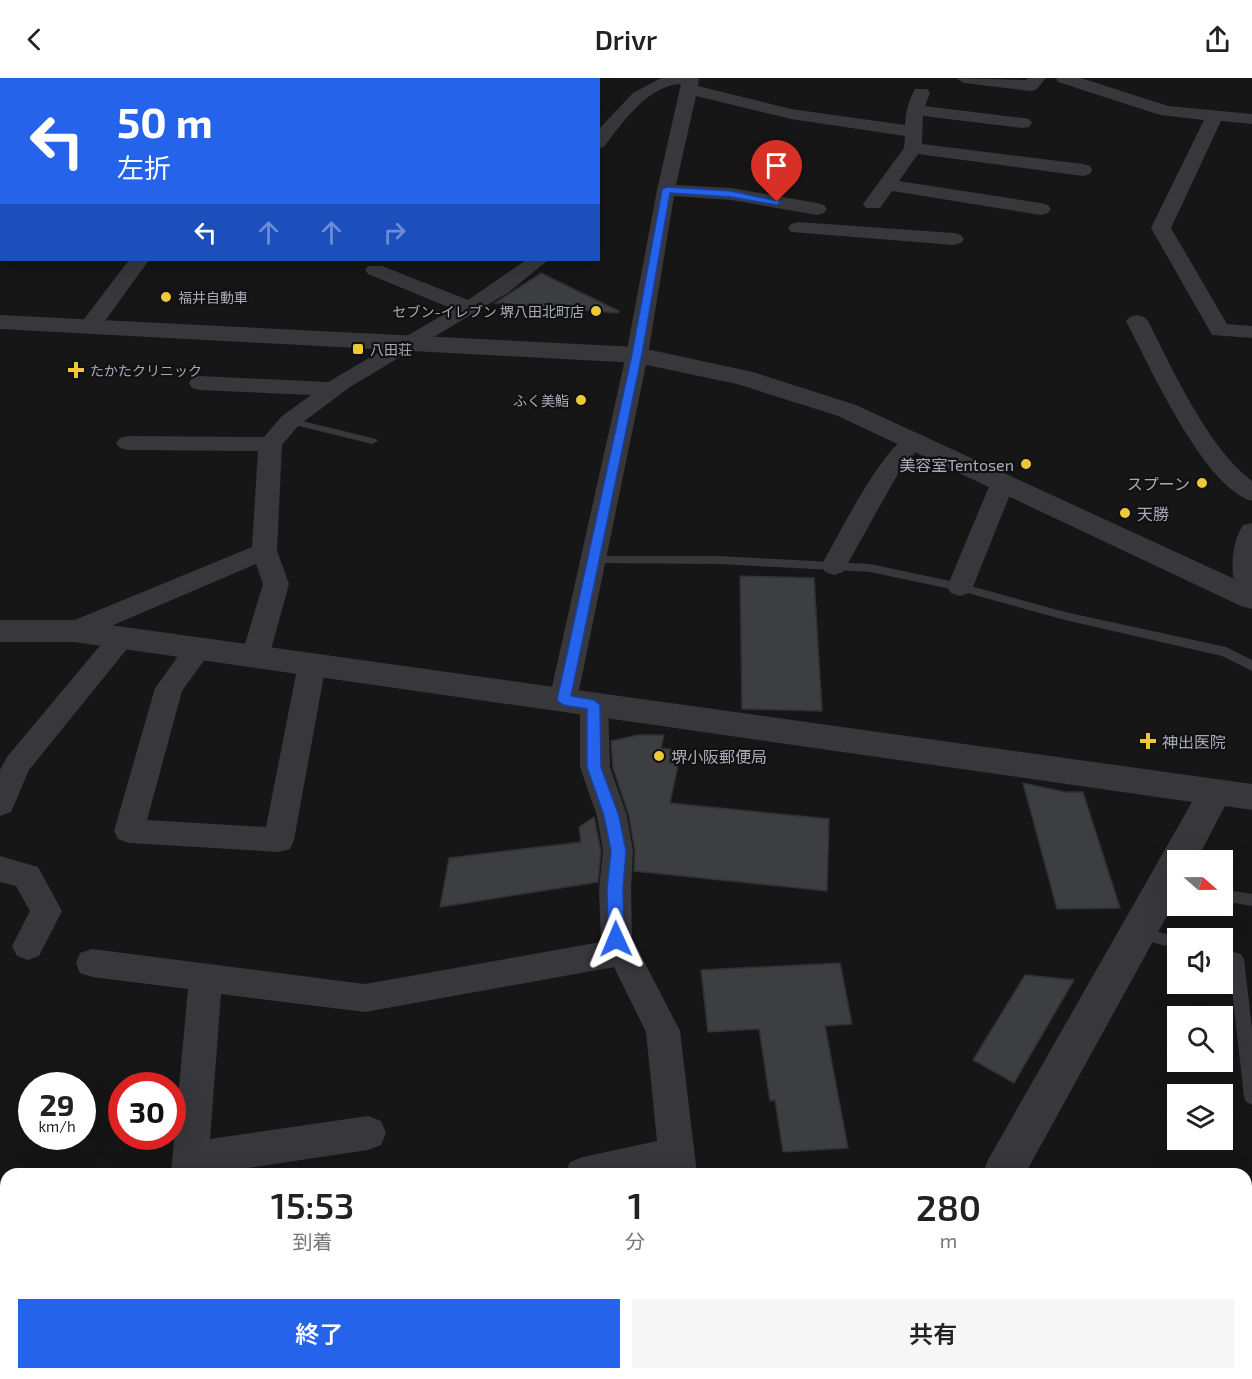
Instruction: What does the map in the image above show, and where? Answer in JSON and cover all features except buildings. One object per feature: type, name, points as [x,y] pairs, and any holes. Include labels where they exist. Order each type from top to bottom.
[{"type":"street","points":[[964,78],[1030,86],[1038,78]]},
{"type":"street","points":[[1064,78],[1166,111],[1252,119]]},
{"type":"street","points":[[600,140],[618,116],[648,91],[671,80],[690,82],[791,114],[914,140],[1083,170]]},
{"type":"street","points":[[640,1168],[678,1164],[663,1031],[616,939],[615,889],[618,851],[612,816],[594,767],[578,702],[593,561],[637,354],[666,190],[690,82]]},
{"type":"street","points":[[873,204],[914,140],[918,102],[1023,123]]},
{"type":"street","points":[[1252,103],[1239,107],[1224,117],[1161,228],[1220,330],[1252,332]]},
{"type":"street","points":[[887,185],[1041,209]]},
{"type":"street","points":[[666,190],[731,194],[808,208],[797,234],[954,239]]},
{"type":"street","points":[[89,327],[138,261]]},
{"type":"street","points":[[255,657],[276,584],[264,550],[270,444],[290,421],[333,389],[470,308],[530,261]]},
{"type":"street","points":[[375,270],[470,308]]},
{"type":"street","points":[[1137,321],[1180,404],[1227,474],[1252,493]]},
{"type":"street","points":[[0,322],[637,354],[689,364],[815,398],[870,418],[1252,598]]},
{"type":"street","points":[[200,382],[333,389]]},
{"type":"street","points":[[834,566],[890,467],[914,440]]},
{"type":"street","points":[[128,444],[270,444]]},
{"type":"street","points":[[960,586],[1003,482]]},
{"type":"street","points":[[1252,531],[1244,564],[1252,598]]},
{"type":"street","points":[[74,631],[264,550]]},
{"type":"street","points":[[0,631],[74,631],[122,637],[1252,797]]},
{"type":"street","points":[[0,804],[16,765],[122,637]]},
{"type":"street","points":[[199,648],[169,688],[129,831],[279,840],[312,664]]},
{"type":"street","points":[[1186,850],[1215,792]]},
{"type":"street","points":[[0,869],[27,876],[45,911],[28,946]]},
{"type":"street","points":[[1006,1168],[1167,886]]},
{"type":"street","points":[[92,963],[365,998],[622,952]]},
{"type":"street","points":[[206,978],[189,1167],[368,1133]]},
{"type":"lane","points":[[290,421],[372,441]]},
{"type":"lane","points":[[593,561],[719,560],[870,568],[960,586],[1065,616],[1226,652],[1252,666]]},
{"type":"lane","points":[[1233,897],[1252,900]]},
{"type":"lane","points":[[1139,933],[1167,941]]},
{"type":"lane","points":[[1233,958],[1236,959],[1252,1097]]},
{"type":"place","name":"福井自動車","points":[[166,297]]},
{"type":"place","name":"セブン-イレブン 堺八田北町店","points":[[596,311]]},
{"type":"place","name":"八田荘","points":[[358,349]]},
{"type":"place","name":"たかたクリニック","points":[[76,370]]},
{"type":"place","name":"ふく美鮨","points":[[581,400]]},
{"type":"place","name":"美容室Tentosen","points":[[1026,464]]},
{"type":"place","name":"スプーン","points":[[1202,483]]},
{"type":"place","name":"天勝","points":[[1125,513]]},
{"type":"place","name":"神出医院","points":[[1148,741]]},
{"type":"place","name":"堺小阪郵便局","points":[[659,756]]},
{"type":"route","points":[[616,939],[615,889],[618,851],[612,816],[594,767],[594,705],[563,700],[637,354],[666,190],[731,194],[777,202]]}]
